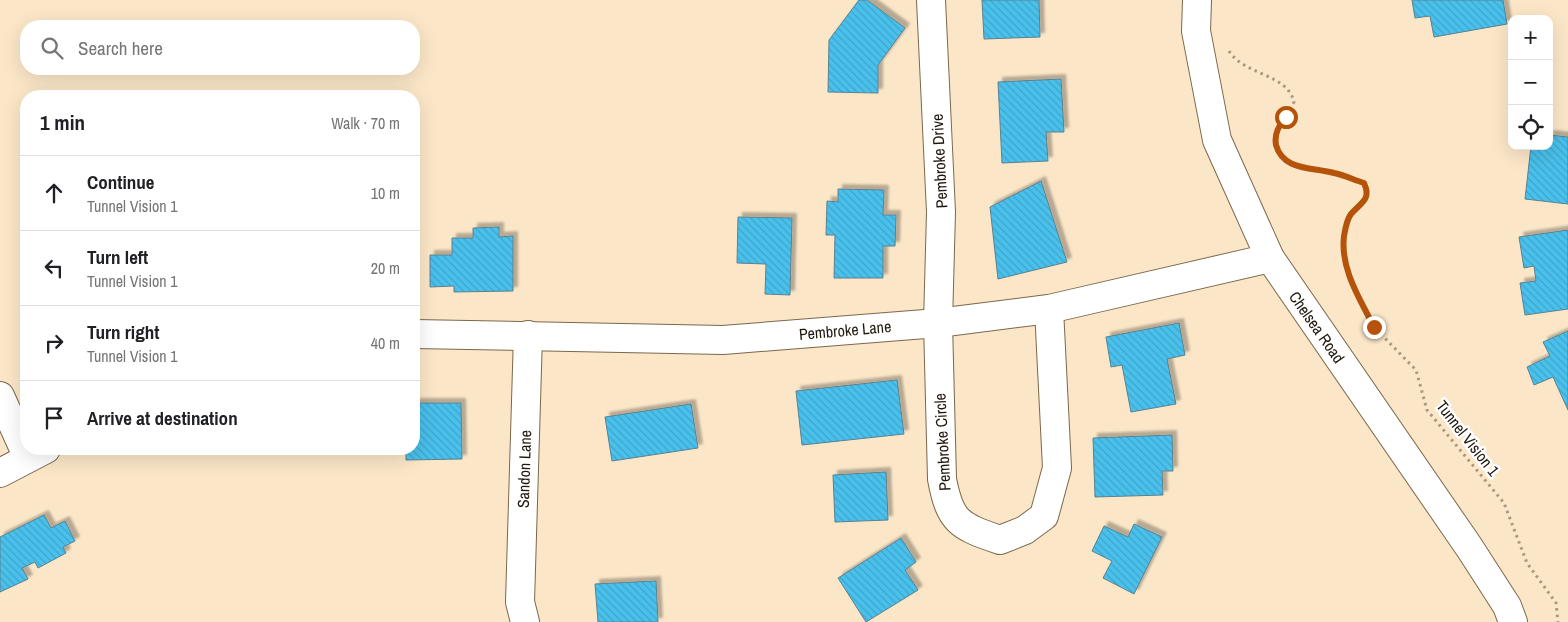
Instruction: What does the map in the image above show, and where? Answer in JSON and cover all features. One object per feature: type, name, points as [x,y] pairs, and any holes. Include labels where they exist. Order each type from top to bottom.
[{"type":"street","name":"Pembroke Drive","points":[[931,0],[941,212],[938,323]]},
{"type":"street","name":"Chelsea Road","points":[[1197,0],[1196,31],[1217,140],[1270,258],[1469,547],[1508,606],[1513,622]]},
{"type":"street","name":"Pembroke Lane","points":[[420,334],[723,340],[938,323],[1049,309],[1270,258]]},
{"type":"street","name":"Pembroke Circle","points":[[938,323],[942,478],[946,500],[959,523],[1000,540],[1025,530],[1044,516],[1057,468],[1049,309]]},
{"type":"street","name":"Sandon Lane","points":[[520,615],[528,335]]},
{"type":"street","points":[[0,396],[20,427]]},
{"type":"street","points":[[0,473],[33,455]]},
{"type":"path","name":"Tunnel Vision 1","points":[[1225,44],[1233,58],[1253,72],[1283,84],[1291,92],[1294,102],[1286,117],[1277,128],[1275,140],[1278,151],[1284,160],[1303,168],[1333,172],[1364,183],[1368,191],[1366,200],[1349,215],[1344,237],[1349,277],[1374,327],[1416,370],[1427,410],[1504,503],[1527,563],[1556,604],[1558,622]]},
{"type":"building","points":[[859,0],[867,0],[905,28],[878,65],[878,93],[828,92],[829,40]]},
{"type":"building","points":[[982,0],[1039,0],[1040,37],[984,39]]},
{"type":"building","points":[[1412,0],[1503,0],[1507,24],[1434,37],[1430,16],[1415,18]]},
{"type":"building","points":[[1061,79],[1064,132],[1046,132],[1048,161],[1002,163],[998,82]]},
{"type":"building","points":[[1553,135],[1568,137],[1568,204],[1525,199],[1531,150],[1553,150]]},
{"type":"building","points":[[1041,181],[1067,262],[998,279],[990,207]]},
{"type":"building","points":[[838,189],[884,190],[883,215],[896,215],[895,246],[883,246],[883,278],[834,278],[835,235],[826,235],[827,201],[838,202]]},
{"type":"building","points":[[738,217],[792,218],[790,295],[765,294],[766,264],[737,263]]},
{"type":"building","points":[[499,227],[499,237],[513,236],[513,291],[454,292],[454,286],[430,287],[430,255],[452,255],[452,238],[473,238],[473,228]]},
{"type":"building","points":[[1568,230],[1568,309],[1525,315],[1520,283],[1536,281],[1534,266],[1524,268],[1519,237]]},
{"type":"building","points":[[1179,323],[1185,355],[1167,359],[1176,404],[1131,412],[1122,365],[1111,367],[1106,337]]},
{"type":"building","points":[[1568,331],[1568,410],[1553,377],[1534,385],[1527,367],[1550,356],[1543,342]]},
{"type":"building","points":[[897,380],[904,434],[802,445],[796,391]]},
{"type":"building","points":[[420,403],[461,403],[462,459],[406,460],[406,455],[420,455]]},
{"type":"building","points":[[691,404],[698,448],[612,461],[605,417]]},
{"type":"building","points":[[1172,435],[1173,471],[1162,471],[1163,495],[1095,497],[1093,438]]},
{"type":"building","points":[[886,472],[888,520],[835,522],[833,475]]},
{"type":"building","points":[[44,515],[51,528],[65,521],[75,541],[63,547],[66,553],[38,568],[35,562],[22,568],[28,579],[0,592],[0,537]]},
{"type":"building","points":[[1134,524],[1162,537],[1134,594],[1103,578],[1112,561],[1092,551],[1104,526],[1128,537]]},
{"type":"building","points":[[901,538],[916,562],[905,570],[918,590],[866,622],[838,578]]},
{"type":"building","points":[[656,581],[658,622],[598,622],[595,584]]},
{"type":"route","points":[[1286,117],[1277,128],[1275,140],[1278,151],[1284,160],[1303,168],[1333,172],[1351,178],[1364,183],[1368,191],[1366,200],[1349,215],[1344,237],[1349,277],[1374,327]]}]
